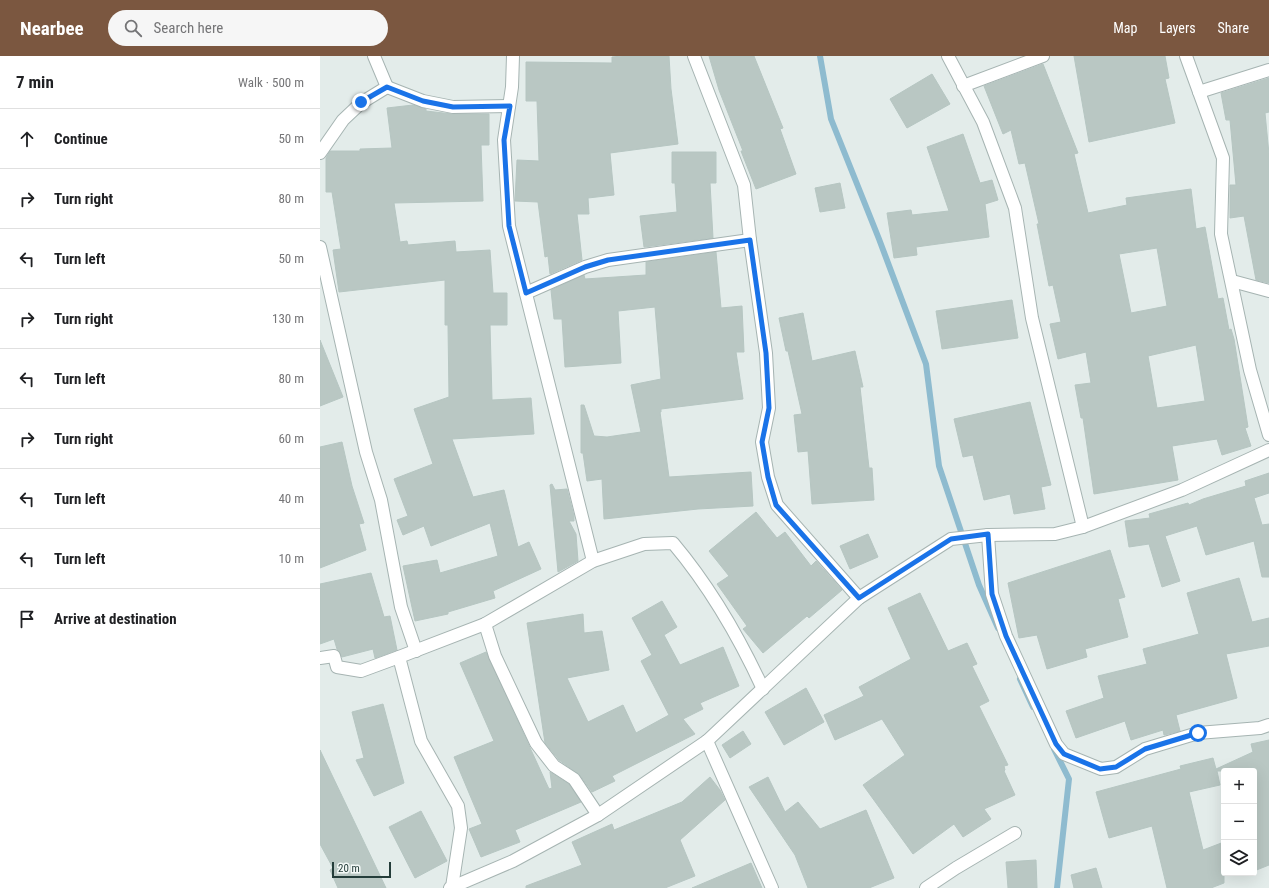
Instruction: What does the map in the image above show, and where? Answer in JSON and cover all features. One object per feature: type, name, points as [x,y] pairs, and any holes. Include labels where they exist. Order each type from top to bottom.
[{"type":"street","points":[[374,56],[387,87],[423,101],[453,107],[510,106]]},
{"type":"street","points":[[513,56],[510,106],[504,140],[509,226],[593,561]]},
{"type":"street","points":[[694,56],[744,185],[766,353],[769,408],[762,442],[768,477],[776,505],[859,598]]},
{"type":"street","points":[[948,56],[983,122],[1015,208],[1032,318],[1084,527]]},
{"type":"street","points":[[963,86],[1043,56]]},
{"type":"street","points":[[1186,56],[1223,158],[1221,234],[1250,370],[1269,435]]},
{"type":"street","points":[[1199,92],[1269,70]]},
{"type":"street","points":[[320,153],[348,116],[361,102],[387,87]]},
{"type":"street","points":[[526,293],[585,267],[608,260],[750,240]]},
{"type":"street","points":[[320,247],[366,452],[381,500],[401,607],[416,651]]},
{"type":"street","points":[[1232,281],[1269,291]]},
{"type":"street","points":[[451,888],[513,862],[598,815],[707,741],[859,598],[951,539],[988,534],[1055,534],[1084,527],[1182,490],[1269,450]]},
{"type":"street","points":[[988,534],[992,594],[1004,629],[1056,744],[1064,754],[1089,766],[1100,769],[1116,767],[1145,749],[1198,733],[1260,728],[1269,725]]},
{"type":"street","points":[[320,658],[334,656],[337,667],[357,671],[416,651],[485,624],[593,561],[644,544],[673,543],[717,603],[750,662],[763,689]]},
{"type":"street","points":[[485,624],[495,656],[536,743],[554,766],[574,779],[598,815]]},
{"type":"street","points":[[399,657],[421,741],[458,806],[461,828],[451,888]]},
{"type":"street","points":[[707,741],[772,888]]},
{"type":"street","points":[[926,888],[956,868],[1015,834]]},
{"type":"building","points":[[669,56],[671,89],[678,144],[610,153],[614,195],[588,198],[589,214],[577,214],[582,260],[550,274],[548,256],[545,257],[538,202],[515,201],[517,160],[539,161],[537,101],[526,101],[526,62],[612,63],[612,57]]},
{"type":"building","points":[[709,56],[754,56],[783,128],[780,129],[796,174],[756,189],[719,90]]},
{"type":"building","points":[[1074,56],[1165,56],[1169,78],[1165,79],[1175,123],[1089,142]]},
{"type":"building","points":[[1043,64],[1078,153],[1074,154],[1088,213],[1127,205],[1126,198],[1191,189],[1196,229],[1205,227],[1218,299],[1223,298],[1229,330],[1231,329],[1234,339],[1248,427],[1245,428],[1251,446],[1222,455],[1217,439],[1172,446],[1178,480],[1094,494],[1083,418],[1081,418],[1075,385],[1091,383],[1086,352],[1058,359],[1050,324],[1061,322],[1053,285],[1049,286],[1037,224],[1039,224],[1025,163],[1019,164],[1011,130],[1003,134],[984,86]],"holes":[[[1157,248],[1167,306],[1131,313],[1119,254]],[[1196,345],[1205,401],[1157,408],[1148,356]]]},
{"type":"building","points":[[932,74],[950,104],[907,128],[890,99]]},
{"type":"building","points":[[1269,78],[1269,112],[1265,113],[1269,154],[1269,283],[1256,280],[1244,216],[1230,218],[1230,185],[1236,185],[1230,120],[1226,120],[1221,93]]},
{"type":"building","points":[[413,105],[426,109],[426,111],[452,114],[489,114],[489,145],[481,145],[483,201],[394,203],[400,242],[407,241],[408,245],[455,241],[456,252],[490,250],[493,293],[507,293],[507,325],[490,325],[492,400],[531,398],[534,434],[452,439],[473,497],[504,490],[518,547],[529,542],[541,569],[493,591],[495,598],[448,612],[448,614],[415,621],[403,566],[437,560],[440,573],[498,556],[490,523],[431,546],[424,526],[403,535],[397,520],[408,516],[394,479],[433,464],[414,409],[449,397],[448,325],[445,325],[445,280],[339,292],[333,250],[341,249],[332,192],[326,192],[326,158],[330,151],[360,151],[360,149],[392,148],[387,108]]},
{"type":"building","points":[[963,134],[980,183],[992,180],[998,200],[985,204],[989,237],[916,247],[917,255],[894,258],[887,213],[911,210],[912,215],[949,211],[927,147]]},
{"type":"building","points":[[672,152],[716,152],[716,183],[710,183],[713,238],[644,247],[640,216],[677,212],[675,183],[672,183]]},
{"type":"building","points":[[840,183],[845,208],[820,212],[815,188]]},
{"type":"building","points":[[716,252],[721,308],[742,306],[744,352],[736,352],[743,399],[661,409],[660,412],[669,477],[751,472],[753,506],[698,509],[604,519],[602,479],[587,481],[583,453],[581,453],[581,405],[584,405],[594,436],[607,437],[641,432],[631,385],[661,379],[655,307],[618,311],[621,363],[565,367],[562,319],[554,319],[551,290],[584,275],[585,279],[646,275],[646,262]]},
{"type":"building","points":[[1012,300],[1018,338],[942,349],[936,311]]},
{"type":"building","points":[[803,313],[812,361],[855,351],[863,387],[860,387],[869,468],[872,468],[874,500],[812,504],[808,451],[798,452],[794,415],[802,414],[779,318]]},
{"type":"building","points":[[320,340],[343,397],[320,406]]},
{"type":"building","points":[[1030,402],[1051,485],[1041,487],[1045,509],[1014,514],[1010,494],[984,500],[973,455],[963,457],[954,419]]},
{"type":"building","points":[[342,442],[352,486],[364,523],[359,524],[366,550],[320,568],[320,447]]},
{"type":"building","points":[[1269,473],[1269,493],[1254,498],[1262,525],[1269,524],[1269,577],[1262,577],[1254,541],[1206,555],[1197,526],[1165,536],[1180,581],[1162,587],[1149,544],[1129,547],[1125,521],[1150,518],[1149,514],[1188,503],[1189,505],[1203,499],[1246,486],[1245,481]]},
{"type":"building","points":[[552,484],[555,490],[567,489],[574,516],[574,521],[569,521],[576,534],[578,561],[558,572],[550,485]]},
{"type":"building","points":[[756,512],[777,538],[785,532],[811,566],[816,561],[842,590],[809,618],[807,616],[763,653],[743,629],[747,626],[717,584],[729,576],[709,551]]},
{"type":"building","points":[[868,534],[878,557],[850,569],[840,546]]},
{"type":"building","points":[[1110,550],[1125,597],[1118,599],[1128,637],[1085,649],[1087,657],[1047,669],[1037,635],[1019,638],[1008,583]]},
{"type":"building","points":[[371,573],[384,617],[390,616],[397,650],[375,658],[373,649],[342,657],[337,649],[334,639],[320,644],[320,584]]},
{"type":"building","points":[[1239,578],[1252,622],[1269,618],[1269,646],[1226,654],[1237,698],[1176,715],[1180,731],[1164,735],[1163,730],[1131,740],[1125,721],[1076,738],[1066,711],[1104,698],[1098,676],[1147,664],[1143,649],[1199,634],[1187,593]]},
{"type":"building","points":[[920,593],[948,651],[967,643],[977,664],[972,666],[989,701],[979,706],[1008,765],[1004,766],[1004,771],[1015,795],[984,809],[991,819],[963,837],[954,824],[913,854],[863,785],[905,755],[882,719],[835,740],[824,715],[864,696],[859,687],[911,659],[888,608]]},
{"type":"building","points":[[662,601],[677,627],[664,635],[680,665],[723,647],[739,686],[700,703],[703,709],[683,719],[695,734],[612,776],[615,781],[592,792],[580,775],[559,760],[545,743],[527,623],[583,614],[584,633],[602,631],[609,670],[567,678],[588,722],[623,705],[636,733],[669,715],[641,661],[652,655],[632,618]]},
{"type":"building","points":[[486,652],[549,789],[552,788],[550,772],[569,784],[581,802],[515,830],[520,842],[481,857],[469,829],[482,824],[454,757],[494,741],[460,663]]},
{"type":"building","points":[[806,688],[824,722],[784,745],[765,712]]},
{"type":"building","points":[[383,704],[404,783],[374,796],[356,760],[364,758],[352,712]]},
{"type":"building","points":[[743,731],[751,744],[730,758],[722,745]]},
{"type":"building","points":[[1269,740],[1269,865],[1257,870],[1257,768],[1221,768],[1221,771],[1217,771],[1220,785],[1189,792],[1203,850],[1221,843],[1221,876],[1224,876],[1224,883],[1211,888],[1167,888],[1152,826],[1109,838],[1096,792],[1181,769],[1180,766],[1213,758],[1216,769],[1253,752],[1251,744]]},
{"type":"building","points":[[320,750],[386,888],[338,888],[330,870],[333,868],[320,844]]},
{"type":"building","points":[[710,777],[720,790],[725,800],[680,840],[695,876],[665,888],[526,888],[526,886],[582,865],[572,842],[612,824],[614,830],[682,802]]},
{"type":"building","points":[[768,777],[785,812],[798,802],[820,829],[866,810],[894,878],[869,888],[808,888],[795,855],[749,787]]},
{"type":"building","points":[[421,811],[447,861],[415,878],[389,827]]},
{"type":"building","points":[[1036,860],[1037,888],[1008,888],[1006,862]]},
{"type":"building","points":[[751,863],[762,888],[692,888]]},
{"type":"building","points":[[1096,868],[1102,888],[1074,888],[1071,875]]},
{"type":"waterway","points":[[820,56],[831,119],[879,239],[926,364],[939,466],[979,585],[998,628]]},
{"type":"waterway","points":[[1020,679],[1033,707]]},
{"type":"waterway","points":[[1054,749],[1069,779],[1057,888]]},
{"type":"route","points":[[361,102],[387,87],[423,101],[453,107],[510,106],[504,140],[509,226],[526,293],[585,267],[608,260],[750,240],[766,353],[769,408],[762,442],[768,477],[776,505],[821,553],[859,598],[951,539],[988,534],[992,594],[1006,636],[1056,744],[1064,754],[1089,766],[1100,769],[1116,767],[1145,749],[1198,733]]}]
